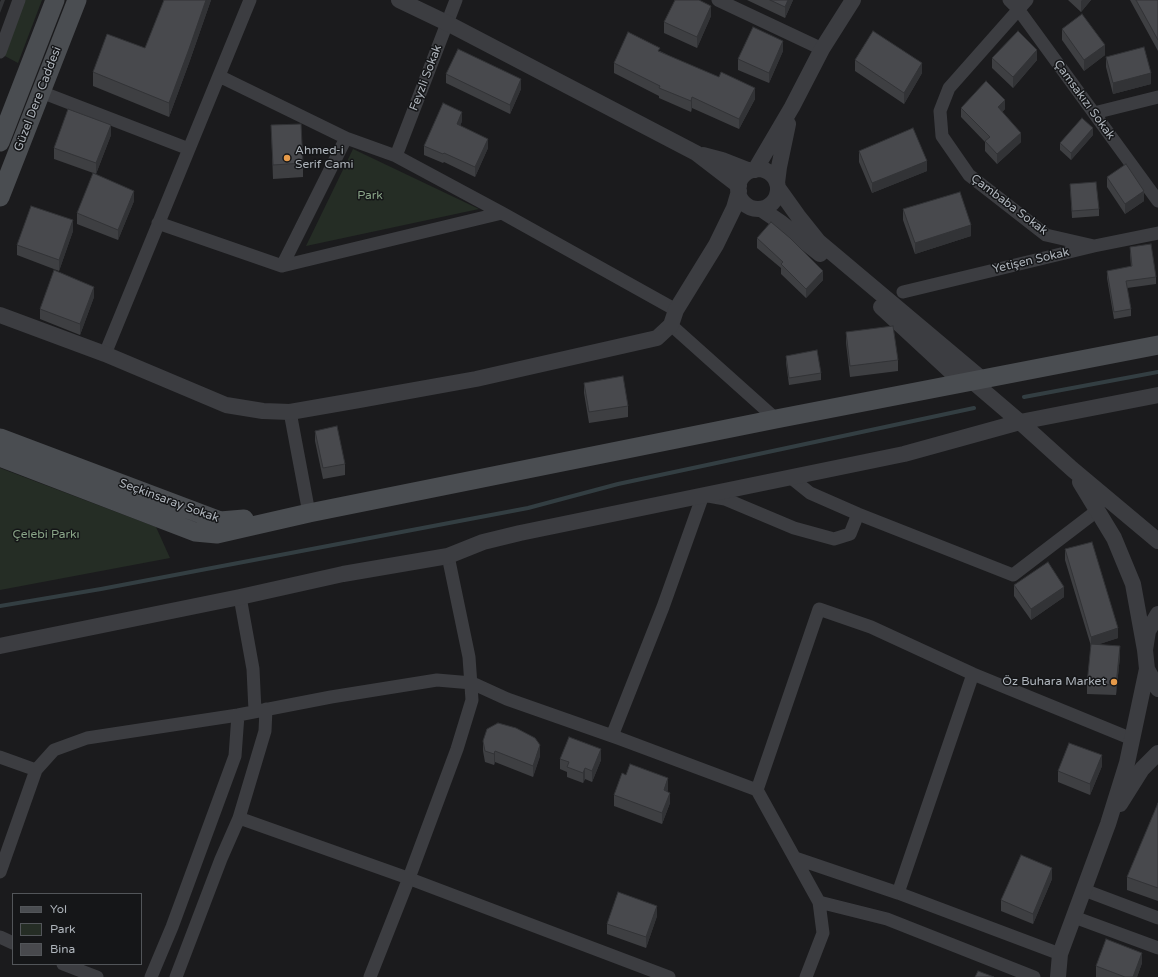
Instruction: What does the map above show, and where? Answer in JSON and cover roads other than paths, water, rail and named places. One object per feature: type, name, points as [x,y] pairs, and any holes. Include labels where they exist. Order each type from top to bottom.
[{"type":"main road","name":"Güzel Dere Caddesi","points":[[0,142],[55,0]]},
{"type":"main road","name":"Güzel Dere Caddesi","points":[[0,197],[76,0]]},
{"type":"main road","points":[[309,513],[776,419],[1158,345]]},
{"type":"main road","name":"Seçkinsaray Sokak","points":[[0,438],[220,521],[309,513]]},
{"type":"main road","name":"Seçkinsaray Sokak","points":[[0,457],[195,532],[217,534],[309,513]]},
{"type":"street","points":[[1,44],[19,0]]},
{"type":"street","points":[[104,354],[250,0]]},
{"type":"street","points":[[399,0],[447,23],[696,153],[739,189],[744,203],[758,209],[780,222],[843,272],[1020,422],[1072,469],[1158,540]]},
{"type":"street","name":"Feyzli Sokak","points":[[396,156],[456,0]]},
{"type":"street","points":[[718,0],[822,49]]},
{"type":"street","points":[[0,315],[104,354],[226,405],[262,412],[290,412],[476,379],[657,338],[673,318],[716,245],[734,208],[742,177],[753,170],[792,107],[822,49],[853,0]]},
{"type":"street","name":"Çamsakızı Sokak","points":[[1009,0],[1022,5],[1094,113],[1158,201]]},
{"type":"street","name":"Çambaba Sokak","points":[[1022,5],[949,88],[940,111],[942,136],[969,174],[1046,235],[1094,246]]},
{"type":"street","points":[[219,76],[346,138],[396,156],[502,213],[673,318],[776,419]]},
{"type":"street","points":[[41,92],[189,149]]},
{"type":"street","points":[[1094,113],[1158,97]]},
{"type":"street","points":[[716,245],[737,221],[758,209],[770,206],[774,202],[778,186],[779,167],[792,107]]},
{"type":"street","points":[[282,266],[346,138]]},
{"type":"street","points":[[696,153],[753,170],[766,171],[771,174],[798,216],[818,241],[972,381]]},
{"type":"street","points":[[158,223],[282,266],[502,213]]},
{"type":"street","name":"Yetişen Sokak","points":[[904,292],[1094,246],[1158,233]]},
{"type":"street","points":[[0,646],[240,597],[344,574],[448,556],[483,542],[520,533],[904,454],[1020,422],[1158,395]]},
{"type":"street","points":[[290,412],[309,513]]},
{"type":"street","points":[[1058,977],[1060,954],[1108,824],[1127,763],[1147,669],[1133,584],[1114,538],[1072,469]]},
{"type":"street","points":[[790,477],[810,493],[858,514],[1013,575],[1098,510]]},
{"type":"street","points":[[703,495],[725,499],[794,528],[834,539],[850,534],[858,514]]},
{"type":"street","points":[[612,736],[663,607],[703,495]]},
{"type":"street","points":[[370,977],[457,749],[472,700],[469,657],[448,556]]},
{"type":"street","points":[[176,977],[221,858],[239,818],[265,732],[240,597]]},
{"type":"street","points":[[757,790],[819,609],[871,627],[973,674],[1132,738]]},
{"type":"street","points":[[1145,650],[1148,631],[1158,614]]},
{"type":"street","points":[[1147,669],[1158,689]]},
{"type":"street","points":[[898,893],[973,674]]},
{"type":"street","points":[[0,872],[36,770],[54,750],[87,738],[238,715],[331,697],[437,680],[472,683],[506,699],[612,736],[757,790],[820,902],[823,933],[806,977]]},
{"type":"street","points":[[151,977],[172,927],[235,756],[238,715]]},
{"type":"street","points":[[1108,824],[1142,769],[1158,752]]},
{"type":"street","points":[[0,757],[36,770]]},
{"type":"street","points":[[239,818],[408,878],[669,977]]},
{"type":"street","points":[[795,858],[898,893],[1060,954]]},
{"type":"street","points":[[1084,890],[1158,918]]},
{"type":"street","points":[[820,902],[887,919],[1034,977]]},
{"type":"street","points":[[1074,916],[1158,948]]},
{"type":"street","points":[[0,937],[12,943]]},
{"type":"street","points":[[66,965],[97,977]]},
{"type":"waterway","points":[[1024,397],[1158,372]]},
{"type":"waterway","points":[[0,606],[101,589],[528,508],[618,484],[974,408]]},
{"type":"place","name":"Ahmed-i Serif Cami","points":[[287,158]]},
{"type":"place","name":"Öz Buhara Market","points":[[1114,682]]},
{"type":"park label","name":"Park","points":[[370,196]]},
{"type":"park label","name":"Çelebi Parkı","points":[[46,535]]}]
